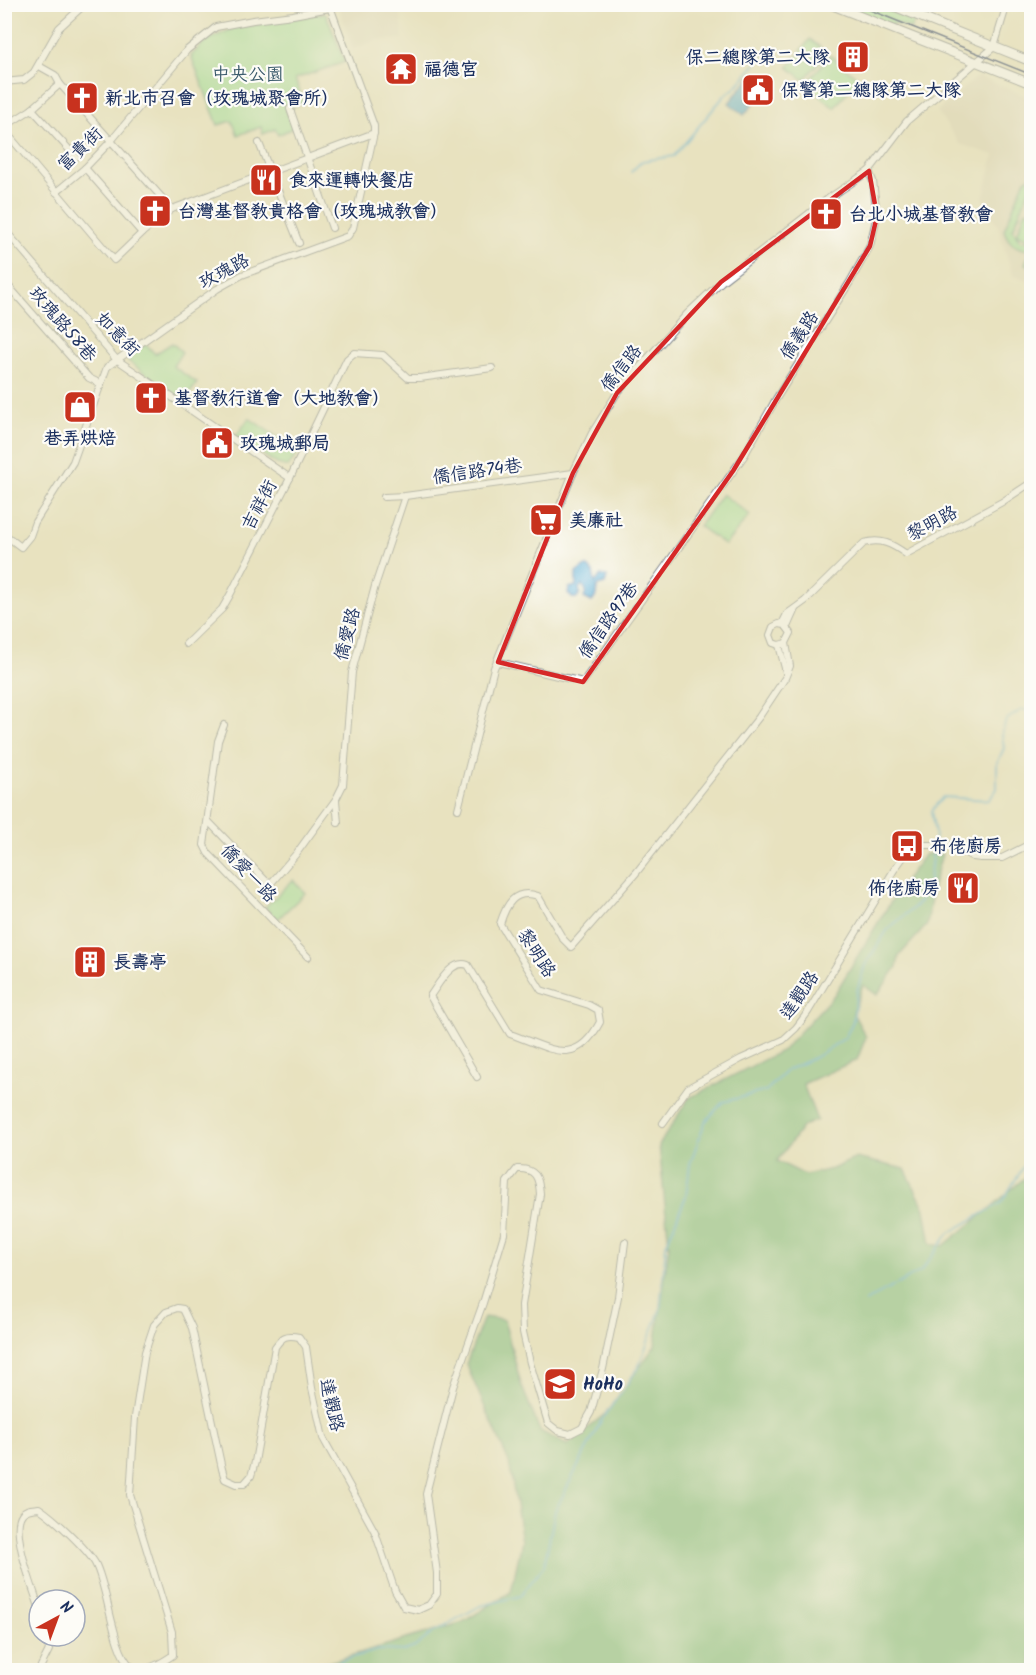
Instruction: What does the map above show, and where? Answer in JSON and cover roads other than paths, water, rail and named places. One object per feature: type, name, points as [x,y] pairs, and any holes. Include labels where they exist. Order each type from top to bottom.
[{"type":"street","points":[[4,82],[24,80],[34,72],[59,28],[85,4]]},
{"type":"street","points":[[829,4],[1032,84]]},
{"type":"street","points":[[888,4],[1032,62]]},
{"type":"street","points":[[994,47],[1007,4]]},
{"type":"street","name":"玫瑰路","points":[[4,534],[21,547],[30,536],[35,522],[72,462],[107,367],[116,359],[217,289],[242,275],[348,236],[353,228],[374,133],[370,113],[329,6]]},
{"type":"street","name":"富貴街","points":[[56,192],[85,168],[111,141],[187,50],[216,27],[293,15],[329,6]]},
{"type":"street","name":"僑信路","points":[[458,809],[494,668],[508,631],[573,473],[592,433],[617,393],[687,314],[748,258],[869,171],[907,121],[994,47]]},
{"type":"street","points":[[39,66],[55,75],[60,84],[172,209]]},
{"type":"street","points":[[4,127],[32,109],[60,84]]},
{"type":"street","points":[[32,109],[76,157]]},
{"type":"street","points":[[290,109],[332,228]]},
{"type":"street","points":[[11,138],[114,260],[172,209],[374,133]]},
{"type":"street","points":[[259,143],[299,243]]},
{"type":"street","points":[[85,168],[142,233]]},
{"type":"street","name":"僑義路","points":[[708,504],[744,456],[776,399],[844,292],[870,246],[877,216],[873,181],[869,171]]},
{"type":"street","name":"如意街","points":[[4,229],[116,359],[290,478]]},
{"type":"street","name":"玫瑰路58巷","points":[[4,280],[89,378],[101,384]]},
{"type":"street","name":"吉祥街","points":[[186,644],[222,609],[290,478],[347,359],[354,353],[383,355],[408,378],[492,368]]},
{"type":"street","name":"僑信路74巷","points":[[384,497],[573,473]]},
{"type":"street","name":"黎明路","points":[[784,626],[795,608],[864,543],[875,540],[893,544],[906,554],[1002,502],[1032,482]]},
{"type":"street","name":"僑愛路","points":[[336,800],[343,785],[352,672],[375,586],[405,496]]},
{"type":"street","name":"僑信路97巷","points":[[498,662],[583,682],[708,504]]},
{"type":"street","name":"黎明路","points":[[477,1077],[430,996],[448,971],[458,963],[468,965],[510,1034],[565,1052],[582,1047],[594,1034],[600,1022],[598,1010],[541,990],[500,924],[505,909],[519,895],[528,892],[538,896],[563,939],[571,947],[636,873],[759,717],[785,678],[786,672],[779,645],[771,640],[770,632],[776,625],[784,626],[791,633],[786,644],[790,666],[786,672]]},
{"type":"street","points":[[779,645],[786,644]]},
{"type":"street","name":"僑愛一路","points":[[224,725],[218,741],[204,845],[208,853],[308,957]]},
{"type":"street","points":[[208,821],[266,881],[272,882],[336,800]]},
{"type":"street","points":[[336,800],[338,823]]},
{"type":"street","name":"達觀路","points":[[663,1124],[688,1088],[741,1059],[783,1040],[796,1028],[907,852],[923,845],[950,845],[973,857],[1002,858],[1030,844]]},
{"type":"street","name":"達觀路","points":[[34,1588],[19,1537],[18,1523],[26,1510],[39,1508],[60,1525],[94,1563],[104,1588],[122,1657],[137,1669],[161,1664],[173,1655],[172,1632],[130,1495],[135,1417],[145,1352],[154,1325],[166,1312],[177,1308],[183,1309],[188,1314],[192,1328],[225,1479],[236,1484],[244,1484],[251,1476],[255,1462],[275,1347],[282,1338],[289,1334],[299,1336],[306,1347],[323,1438],[375,1532],[395,1591],[404,1607],[418,1610],[429,1605],[437,1594],[437,1573],[426,1494],[453,1387],[483,1303],[504,1234],[507,1182],[517,1169],[533,1173],[539,1180],[540,1194],[522,1305],[523,1332],[548,1423],[558,1431],[570,1434],[582,1428],[591,1412],[618,1297],[625,1242]]},
{"type":"street","points":[[41,1666],[49,1648]]},
{"type":"water","points":[[750,77],[766,89],[744,115],[729,103]]},
{"type":"water","points":[[588,567],[593,572],[595,583],[601,575],[607,577],[605,584],[597,586],[597,595],[592,602],[584,598],[586,591],[583,585],[579,588],[580,593],[577,598],[572,598],[568,593],[569,588],[576,586],[576,573]]},
{"type":"waterway","points":[[631,172],[642,161],[674,156],[725,95],[735,88],[766,52]]},
{"type":"waterway","points":[[327,1670],[342,1660],[379,1650],[404,1651],[415,1647],[435,1631],[480,1606],[520,1596],[544,1566],[555,1511],[601,1421],[638,1368],[660,1310],[666,1245],[686,1196],[690,1164],[705,1122],[723,1102],[766,1091],[787,1070],[816,1057],[845,1038],[853,1021],[857,991],[865,965],[888,929],[918,904],[928,889],[935,834],[931,811],[943,797],[989,800],[997,789],[997,764],[1004,748],[1002,734],[1006,720],[1021,710],[1032,710]]},
{"type":"waterway","points":[[865,1302],[921,1271],[949,1233],[1001,1203],[1032,1153]]},
{"type":"tram line","points":[[855,4],[1032,75]]},
{"type":"place","name":"保二總隊第二大隊","points":[[853,57]]},
{"type":"place","name":"福德宮","points":[[401,69]]},
{"type":"place","name":"保警第二總隊第二大隊","points":[[758,90]]},
{"type":"place","name":"新北市召會（玫瑰城聚會所）","points":[[82,98]]},
{"type":"place","name":"食來運轉快餐店","points":[[266,180]]},
{"type":"place","name":"台灣基督教貴格會（玫瑰城教會）","points":[[155,211]]},
{"type":"place","name":"台北小城基督教會","points":[[826,214]]},
{"type":"place","name":"基督教行道會（大地教會）","points":[[151,398]]},
{"type":"place","name":"巷弄烘焙","points":[[80,407]]},
{"type":"place","name":"玫瑰城郵局","points":[[217,443]]},
{"type":"place","name":"美廉社","points":[[546,520]]},
{"type":"place","name":"布佬廚房","points":[[907,846]]},
{"type":"place","name":"佈佬廚房","points":[[963,888]]},
{"type":"place","name":"長壽亭","points":[[90,962]]},
{"type":"place","name":"HoHo","points":[[560,1384]]},
{"type":"park label","name":"中央公園","points":[[248,74]]}]
